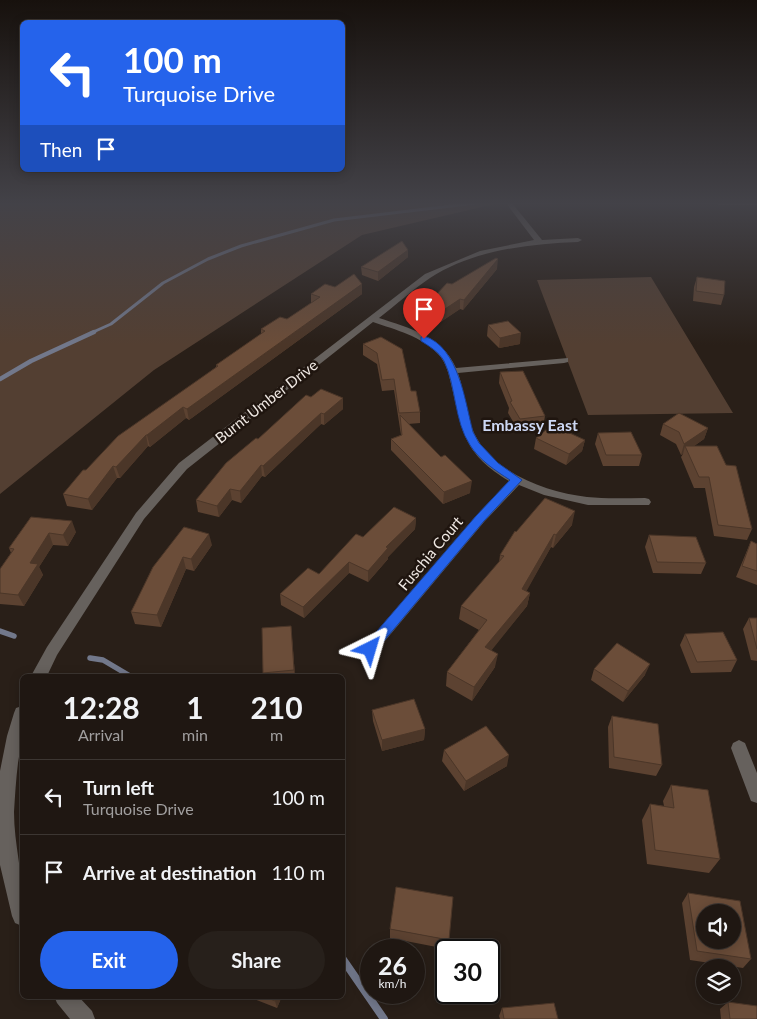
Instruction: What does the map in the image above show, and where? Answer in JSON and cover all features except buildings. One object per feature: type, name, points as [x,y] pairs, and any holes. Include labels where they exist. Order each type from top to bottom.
[{"type":"street","name":"Burnt Umber Drive","points":[[40,674],[52,651],[140,516],[183,466],[428,276],[452,262],[488,251]]},
{"type":"street","points":[[372,319],[429,342],[444,354],[452,371],[468,432],[475,445],[495,465],[517,480],[538,489],[581,500],[645,502]]},
{"type":"street","points":[[452,371],[564,360]]},
{"type":"street","name":"Fuschia Court","points":[[370,649],[480,519],[517,480]]},
{"type":"street","points":[[20,719],[11,753],[4,800],[6,852],[20,908]]},
{"type":"street","points":[[739,748],[757,795]]},
{"type":"street","points":[[67,999],[84,1019]]},
{"type":"shaded area","points":[[0,251],[338,251],[154,370],[0,494]]},
{"type":"shaded area","points":[[651,277],[733,413],[588,415],[537,280]]},
{"type":"waterway","points":[[91,333],[111,324],[163,283],[208,259],[229,251]]},
{"type":"waterway","points":[[0,379],[31,361],[94,332]]},
{"type":"waterway","points":[[0,631],[14,636]]},
{"type":"waterway","points":[[90,658],[103,660],[127,674]]},
{"type":"waterway","points":[[345,962],[384,1019]]},
{"type":"district","name":"Embassy East","points":[[530,424]]},
{"type":"route","points":[[370,649],[480,519],[517,480],[495,465],[475,445],[468,432],[448,360],[439,349],[424,339]]}]
